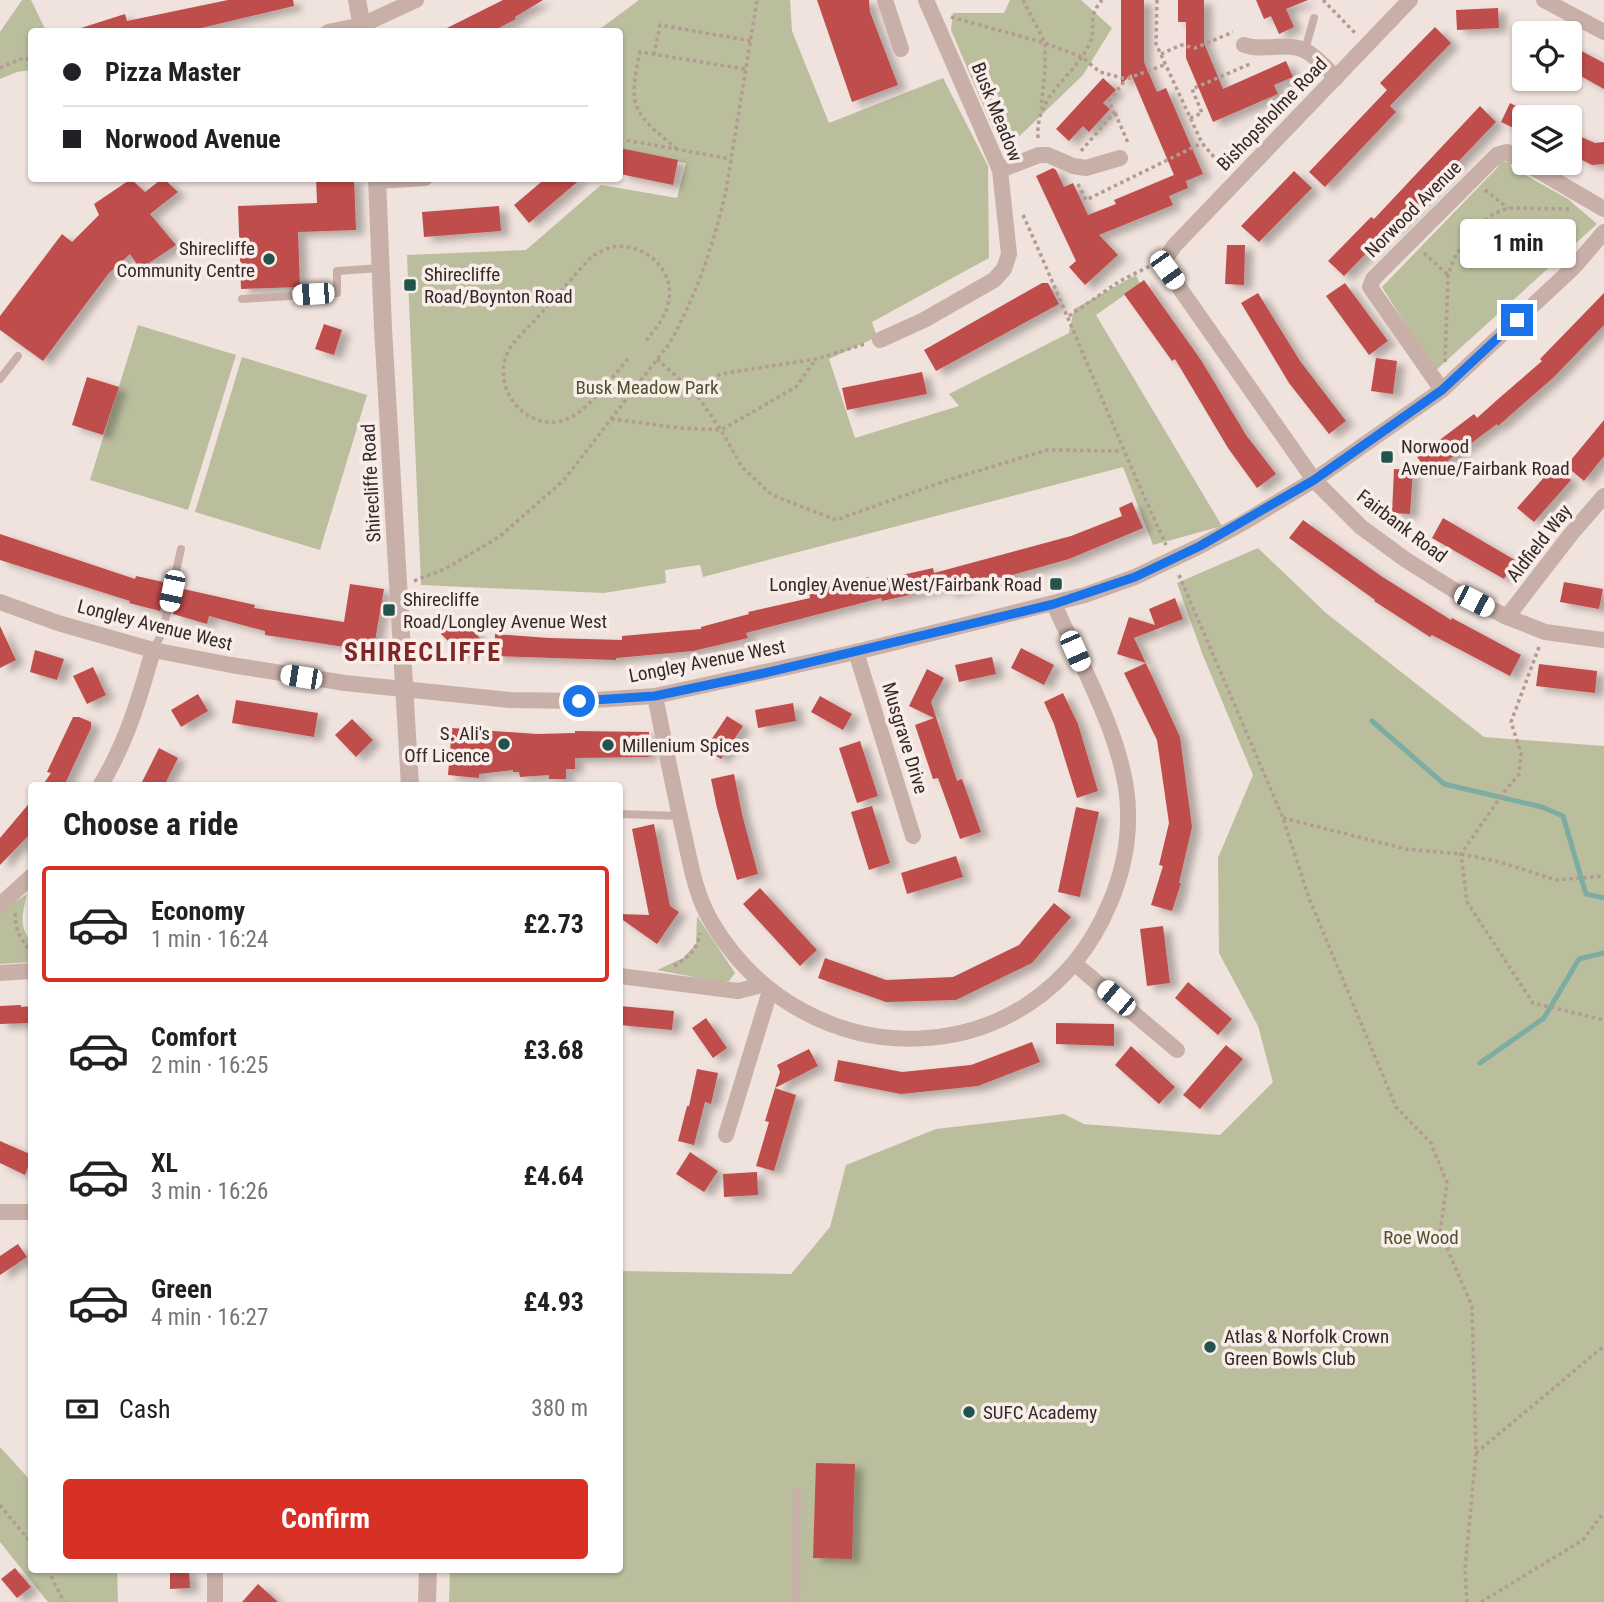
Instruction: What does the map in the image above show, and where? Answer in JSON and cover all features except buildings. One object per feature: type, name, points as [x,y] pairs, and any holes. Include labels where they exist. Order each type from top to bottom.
[{"type":"street","points":[[357,0],[362,28],[416,0]]},
{"type":"street","points":[[885,0],[901,49]]},
{"type":"street","name":"Bishopsholme Road","points":[[1166,258],[1174,246],[1410,0]]},
{"type":"street","points":[[1544,0],[1604,32]]},
{"type":"street","name":"Busk Meadow","points":[[880,340],[924,320],[994,280],[1004,269],[1009,254],[1000,176],[930,8]]},
{"type":"street","points":[[1244,45],[1252,48],[1291,47],[1306,50],[1336,78]]},
{"type":"street","name":"Norwood Avenue","points":[[1442,390],[1370,288],[1373,279],[1497,155],[1507,152],[1512,155]]},
{"type":"street","points":[[1000,176],[1039,155],[1048,155],[1064,163],[1086,168],[1120,159]]},
{"type":"street","name":"Norwood Avenue","points":[[1547,175],[1602,207]]},
{"type":"street","name":"Shirecliffe Road","points":[[377,182],[410,782]]},
{"type":"street","points":[[1314,480],[1442,390],[1573,268],[1604,232]]},
{"type":"street","name":"Fairbank Road","points":[[1166,258],[1167,270],[1314,480],[1361,527],[1457,592],[1507,617],[1545,632],[1604,640]]},
{"type":"street","name":"Longley Avenue West","points":[[0,602],[58,623],[153,650],[282,674],[510,700],[579,701],[655,696],[856,652],[1054,604],[1135,577],[1241,524],[1314,480]]},
{"type":"street","name":"Aldfield Way","points":[[1507,617],[1604,496]]},
{"type":"street","points":[[655,696],[696,888],[711,920],[736,957],[766,988],[800,1012],[839,1029],[911,1039],[946,1036],[1011,1014],[1037,998],[1075,964],[1099,928],[1116,888],[1126,850],[1128,810],[1122,769],[1107,723],[1054,604]]},
{"type":"street","points":[[102,782],[126,734],[153,650]]},
{"type":"street","name":"Musgrave Drive","points":[[856,652],[913,836]]},
{"type":"street","points":[[0,905],[26,881]]},
{"type":"street","points":[[1075,964],[1177,1051]]},
{"type":"street","points":[[0,973],[28,971]]},
{"type":"street","points":[[623,976],[738,991],[766,988]]},
{"type":"street","points":[[726,1135],[766,988]]},
{"type":"street","points":[[0,1212],[28,1212]]},
{"type":"street","points":[[215,1573],[215,1602]]},
{"type":"street","points":[[427,1602],[428,1573]]},
{"type":"lane","points":[[1306,50],[1314,18]]},
{"type":"lane","points":[[242,299],[337,293],[337,271],[381,268]]},
{"type":"lane","points":[[0,379],[18,356]]},
{"type":"lane","points":[[153,650],[162,634],[181,549]]},
{"type":"lane","points":[[623,814],[680,816]]},
{"type":"lane","points":[[796,1602],[797,1492]]},
{"type":"path","points":[[398,588],[446,569],[499,537],[565,480],[657,359],[682,321],[720,218],[757,0]]},
{"type":"path","points":[[1023,0],[1045,43],[1045,71],[1037,132],[1039,155]]},
{"type":"path","points":[[1040,110],[1091,42],[1093,11],[1102,0]]},
{"type":"path","points":[[1157,0],[1156,44],[1164,65],[1202,144],[1235,182]]},
{"type":"path","points":[[1323,0],[1367,45]]},
{"type":"path","points":[[930,8],[1045,43],[1082,57],[1100,72],[1126,79],[1164,65]]},
{"type":"path","points":[[654,55],[660,26],[751,41]]},
{"type":"path","points":[[1161,54],[1181,45],[1195,48],[1238,30],[1244,45]]},
{"type":"path","points":[[677,149],[655,131],[636,108],[633,85],[640,52],[746,70]]},
{"type":"path","points":[[0,68],[23,58],[28,59]]},
{"type":"path","points":[[1190,118],[1202,113],[1192,89],[1254,63]]},
{"type":"path","points":[[623,140],[732,159]]},
{"type":"path","points":[[1000,176],[1012,191],[1069,316],[1122,451],[1172,559],[1283,818],[1309,898],[1396,1107],[1431,1143],[1447,1183],[1440,1233],[1472,1306],[1476,1453],[1465,1569],[1467,1602]]},
{"type":"path","points":[[1480,186],[1508,208]]},
{"type":"path","points":[[1445,362],[1448,275],[1456,254],[1489,216],[1508,208],[1602,207]]},
{"type":"path","points":[[628,359],[579,412],[561,421],[539,420],[522,412],[510,400],[503,383],[502,368],[510,348],[593,256],[611,247],[632,247],[649,254],[662,266],[668,284],[669,303],[661,321],[645,342]]},
{"type":"path","points":[[1419,248],[1448,275]]},
{"type":"path","points":[[1069,316],[1120,281],[1166,258]]},
{"type":"path","points":[[696,394],[720,374],[816,359],[880,340]]},
{"type":"path","points":[[657,359],[696,394],[721,430],[741,467],[772,495],[836,520],[945,481],[1046,450],[1122,451]]},
{"type":"path","points":[[611,419],[721,430],[796,387],[816,359]]},
{"type":"path","points":[[1545,632],[1511,722],[1521,753],[1519,774],[1461,854],[1467,902],[1533,1003],[1604,1020]]},
{"type":"path","points":[[1283,818],[1406,849],[1461,854],[1500,862],[1556,880],[1602,876]]},
{"type":"path","points":[[26,881],[15,912],[15,926],[28,948]]},
{"type":"path","points":[[672,966],[686,959],[697,947],[702,902]]},
{"type":"path","points":[[1476,1453],[1604,1346]]},
{"type":"path","points":[[0,1505],[28,1539]]},
{"type":"path","points":[[1481,1602],[1583,1540],[1604,1512]]},
{"type":"path","points":[[50,1573],[64,1602]]},
{"type":"green space","points":[[22,0],[31,0],[45,28],[28,28],[28,70],[0,79],[0,32]]},
{"type":"green space","name":"Busk Meadow Park","points":[[639,0],[790,0],[792,31],[829,123],[943,78],[988,166],[989,258],[872,322],[877,337],[829,359],[855,438],[959,406],[949,394],[1069,333],[1074,309],[1136,275],[1140,284],[1096,315],[1222,526],[1153,545],[1123,467],[703,577],[700,565],[665,570],[666,583],[604,593],[421,585],[407,255],[526,250],[601,185],[677,198],[686,163],[623,152],[623,28],[601,28]]},
{"type":"green space","points":[[1010,0],[1081,0],[1112,28],[1083,75],[1003,152],[951,30],[953,13],[1004,13]]},
{"type":"green space","points":[[1499,161],[1511,162],[1512,175],[1525,175],[1568,199],[1597,224],[1435,371],[1382,287],[1498,167]]},
{"type":"green space","points":[[138,325],[236,355],[188,510],[90,480]]},
{"type":"green space","points":[[242,357],[367,395],[320,550],[195,512]]},
{"type":"green space","name":"Roe Wood","points":[[1258,548],[1326,613],[1484,737],[1604,746],[1604,1602],[449,1602],[450,1573],[623,1573],[623,1271],[791,1274],[830,1227],[846,1165],[936,1129],[1064,1114],[1084,1124],[1220,1135],[1273,1082],[1258,1026],[1219,953],[1218,858],[1253,775],[1202,653],[1177,583]]},
{"type":"green space","points":[[27,894],[23,919],[28,936],[28,962],[0,964],[0,912]]},
{"type":"green space","points":[[697,916],[735,973],[729,981],[720,982],[657,970],[683,958],[696,944]]},
{"type":"green space","points":[[0,1447],[28,1478],[28,1573],[117,1573],[118,1602],[48,1602],[0,1542]]},
{"type":"waterway","points":[[1372,721],[1444,784],[1542,807],[1563,816],[1586,894],[1604,898]]},
{"type":"waterway","points":[[1480,1063],[1544,1018],[1579,959],[1604,953]]},
{"type":"place","name":"Shirecliffe Community Centre","points":[[269,259]]},
{"type":"place","name":"Shirecliffe Road/Boynton Road","points":[[410,285]]},
{"type":"place","name":"Norwood Avenue/Fairbank Road","points":[[1387,457]]},
{"type":"place","name":"Longley Avenue West/Fairbank Road","points":[[1056,584]]},
{"type":"place","name":"Shirecliffe Road/Longley Avenue West","points":[[389,610]]},
{"type":"place","name":"S. Ali's Off Licence","points":[[504,744]]},
{"type":"place","name":"Millenium Spices","points":[[608,745]]},
{"type":"place","name":"Atlas & Norfolk Crown Green Bowls Club","points":[[1210,1347]]},
{"type":"place","name":"SUFC Academy","points":[[969,1412]]},
{"type":"district","name":"SHIRECLIFFE","points":[[423,652]]},
{"type":"route","points":[[579,701],[655,696],[760,674],[1054,604],[1135,577],[1200,546],[1314,480],[1442,390],[1517,320]]}]
